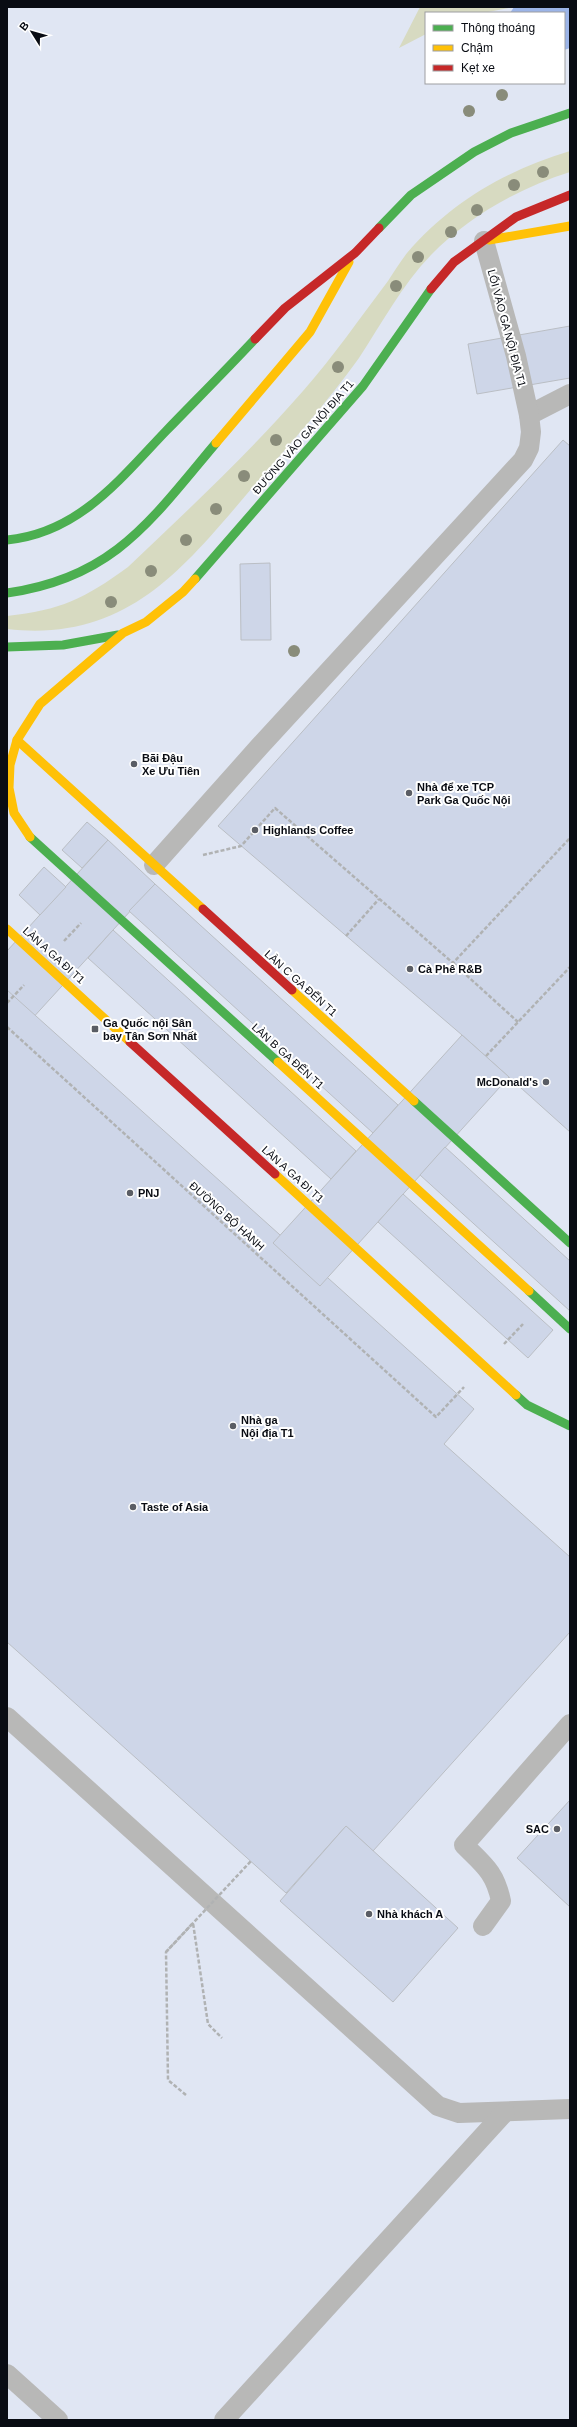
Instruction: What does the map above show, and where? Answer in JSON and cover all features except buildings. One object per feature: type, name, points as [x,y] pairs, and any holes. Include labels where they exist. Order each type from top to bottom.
[{"type":"street","points":[[7,540],[40,532],[70,521],[100,500],[285,308],[354,253],[410,195],[474,152],[512,133],[570,113]]},
{"type":"street","name":"ĐƯỜNG VÀO GA NỘI ĐỊA T1","points":[[123,633],[146,622],[183,592],[336,420],[363,386],[428,292],[454,262],[516,217],[570,195]]},
{"type":"street","name":"ĐƯỜNG VÀO GA NỘI ĐỊA T1","points":[[484,241],[570,226]]},
{"type":"street","points":[[7,593],[56,581],[92,566],[121,548],[148,522],[310,332],[354,253]]},
{"type":"street","points":[[7,647],[57,646],[89,642],[123,633]]},
{"type":"street","name":"LÀN B GA ĐẾN T1","points":[[123,633],[40,704],[17,740],[10,765],[9,788],[14,813],[28,835],[570,1329]]},
{"type":"street","name":"LÀN C GA ĐẾN T1","points":[[17,740],[570,1243]]},
{"type":"street","name":"LÀN A GA ĐI T1","points":[[7,929],[527,1405],[570,1426]]},
{"type":"lane","name":"LỐI VÀO GA NỘI ĐỊA T1","points":[[154,865],[260,746],[522,460],[529,448],[531,432],[529,415],[516,356],[484,241]]},
{"type":"lane","points":[[529,415],[570,394]]},
{"type":"lane","points":[[7,1717],[438,2106],[459,2113],[570,2109]]},
{"type":"lane","points":[[483,1926],[501,1901],[498,1885],[493,1874],[464,1845],[570,1724]]},
{"type":"lane","points":[[224,2420],[505,2112]]},
{"type":"lane","points":[[7,2374],[58,2420]]},
{"type":"path","points":[[241,846],[275,808],[453,963],[518,1022]]},
{"type":"path","points":[[453,963],[570,838]]},
{"type":"path","points":[[346,936],[379,899]]},
{"type":"path","points":[[486,1056],[570,967]]},
{"type":"path","name":"ĐƯỜNG BỘ HÀNH","points":[[7,1027],[436,1417]]},
{"type":"path","points":[[186,2096],[168,2080],[166,1952],[252,1861]]},
{"type":"path","points":[[193,1924],[208,2024],[222,2038]]},
{"type":"shaded area","points":[[7,7],[570,7],[570,2420],[7,2420]]},
{"type":"green space","points":[[420,7],[514,7],[488,12],[425,12],[425,35],[399,48]]},
{"type":"green space","points":[[570,151],[570,172],[532,186],[495,205],[461,228],[431,255],[411,279],[359,358],[323,405],[206,542],[152,592],[121,610],[88,624],[50,630],[7,629],[7,616],[42,610],[71,601],[85,595],[128,567],[217,481],[282,414],[336,351],[407,253],[442,218],[461,203],[502,178],[523,168]]},
{"type":"water","points":[[514,7],[570,7],[570,48],[565,50],[565,12],[511,12]]},
{"type":"traffic: fast","points":[[379,228],[411,195],[474,152],[511,133],[570,113]]},
{"type":"traffic: fast","points":[[195,579],[363,386],[431,289]]},
{"type":"traffic: fast","points":[[7,540],[33,535],[56,527],[77,515],[96,501],[132,467],[255,339]]},
{"type":"traffic: fast","points":[[7,593],[44,585],[76,574],[103,559],[127,541],[150,520],[216,443]]},
{"type":"traffic: fast","points":[[7,647],[63,645],[118,635]]},
{"type":"traffic: fast","points":[[30,837],[278,1062]]},
{"type":"traffic: fast","points":[[414,1101],[570,1243]]},
{"type":"traffic: fast","points":[[529,1291],[570,1329]]},
{"type":"traffic: fast","points":[[516,1395],[527,1405],[570,1426]]},
{"type":"traffic: slow","points":[[489,240],[570,226]]},
{"type":"traffic: slow","points":[[216,443],[310,332],[349,262]]},
{"type":"traffic: slow","points":[[30,837],[14,813],[9,788],[10,765],[17,740],[40,704],[123,633],[146,622],[183,592],[195,579]]},
{"type":"traffic: slow","points":[[17,740],[203,909]]},
{"type":"traffic: slow","points":[[7,929],[130,1042]]},
{"type":"traffic: slow","points":[[292,990],[414,1101]]},
{"type":"traffic: slow","points":[[278,1062],[529,1291]]},
{"type":"traffic: slow","points":[[275,1174],[516,1395]]},
{"type":"traffic: jam","points":[[431,289],[454,262],[516,217],[570,195]]},
{"type":"traffic: jam","points":[[255,339],[285,308],[355,253],[379,228]]},
{"type":"traffic: jam","points":[[203,909],[292,990]]},
{"type":"traffic: jam","points":[[130,1042],[275,1174]]},
{"type":"place","name":"Bãi Đậu Xe Ưu Tiên","points":[[134,764]]},
{"type":"place","name":"Nhà để xe TCP Park Ga Quốc Nội","points":[[409,793]]},
{"type":"place","name":"Highlands Coffee","points":[[255,830]]},
{"type":"place","name":"Cà Phê R&B","points":[[410,969]]},
{"type":"place","name":"Ga Quốc nội Sân bay Tân Sơn Nhất","points":[[95,1029]]},
{"type":"place","name":"McDonald's","points":[[546,1082]]},
{"type":"place","name":"PNJ","points":[[130,1193]]},
{"type":"place","name":"Nhà ga Nội địa T1","points":[[233,1426]]},
{"type":"place","name":"Taste of Asia","points":[[133,1507]]},
{"type":"place","name":"SAC","points":[[557,1829]]},
{"type":"place","name":"Nhà khách A","points":[[369,1914]]}]
